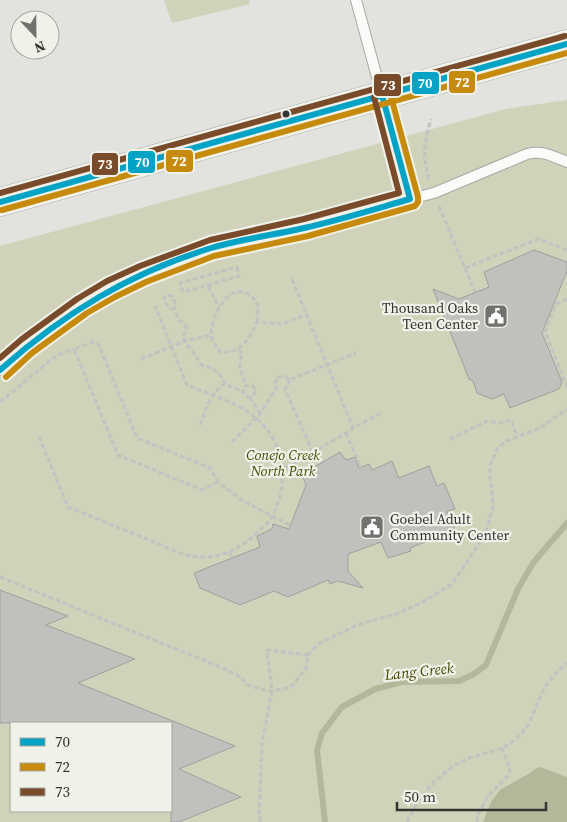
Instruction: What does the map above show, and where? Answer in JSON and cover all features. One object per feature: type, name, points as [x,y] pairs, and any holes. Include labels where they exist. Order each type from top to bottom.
[{"type":"main road","points":[[0,202],[567,44]]},
{"type":"lane","points":[[356,0],[410,199]]},
{"type":"lane","points":[[0,370],[27,346],[82,306],[111,289],[143,274],[212,248],[306,228],[434,193],[527,154],[546,153],[567,162]]},
{"type":"path","points":[[430,182],[424,161],[424,143],[431,119]]},
{"type":"path","points":[[438,205],[475,292]]},
{"type":"path","points":[[465,268],[538,239],[567,250]]},
{"type":"path","points":[[237,267],[239,276],[208,286],[183,292],[180,283],[237,267]]},
{"type":"path","points":[[292,279],[353,428]]},
{"type":"path","points":[[208,286],[219,307]]},
{"type":"path","points":[[240,293],[249,294],[258,306],[256,322],[252,333],[239,349],[220,352],[213,341],[211,335],[215,314],[219,307],[230,295],[240,293]]},
{"type":"path","points":[[174,309],[168,308],[165,303],[164,298],[166,295],[172,296],[176,306],[174,309],[179,320],[186,326],[183,338],[201,365],[212,368],[222,375],[226,384],[242,391],[246,397],[250,397],[260,414]]},
{"type":"path","points":[[567,299],[556,304],[545,332],[567,387]]},
{"type":"path","points":[[39,437],[68,507],[192,556],[207,556],[230,552],[246,544],[272,517],[280,496],[282,470],[276,446],[268,431],[256,418],[241,407],[187,385],[155,306]]},
{"type":"path","points":[[256,322],[282,324],[307,314]]},
{"type":"path","points":[[141,359],[172,346],[211,335]]},
{"type":"path","points":[[0,402],[57,355],[93,342],[100,344],[137,438],[210,468],[218,482],[243,501],[290,525]]},
{"type":"path","points":[[74,349],[118,455],[202,490],[218,482]]},
{"type":"path","points":[[239,349],[242,356],[240,370],[246,384],[252,386],[255,391],[253,396],[250,397]]},
{"type":"path","points":[[289,380],[356,353]]},
{"type":"path","points":[[232,442],[260,414],[277,387],[275,383],[278,377],[285,376],[289,380]]},
{"type":"path","points":[[285,389],[289,385],[289,380]]},
{"type":"path","points":[[200,425],[212,396],[220,387],[226,384]]},
{"type":"path","points":[[242,391],[246,384]]},
{"type":"path","points":[[277,387],[285,389]]},
{"type":"path","points":[[285,389],[313,453]]},
{"type":"path","points":[[0,577],[225,669],[239,676],[248,685],[272,691],[284,689],[293,685],[306,668],[308,655],[318,644],[357,625],[396,614],[421,603],[452,584],[485,535],[493,506],[490,466],[498,450],[506,441],[540,428],[567,408]]},
{"type":"path","points":[[250,476],[282,470],[383,412]]},
{"type":"path","points":[[450,439],[487,421],[500,424],[511,420],[517,436]]},
{"type":"path","points":[[346,434],[361,468]]},
{"type":"path","points":[[230,552],[232,558]]},
{"type":"path","points":[[260,822],[262,743],[272,691],[267,650],[308,655]]},
{"type":"path","points":[[407,822],[425,792],[452,766],[502,748],[520,736],[527,726],[544,688],[554,673],[567,663]]},
{"type":"path","points":[[477,822],[478,815],[488,796],[509,776],[510,770],[502,748]]},
{"type":"green space","points":[[164,0],[249,0],[250,4],[172,23]]},
{"type":"green space","name":"Conejo Creek North Park","points":[[567,100],[567,822],[0,822],[0,246],[506,109]]},
{"type":"shaded area","points":[[540,767],[567,777],[567,822],[483,822],[491,802],[500,790]]},
{"type":"building","name":"Thousand Oaks Teen Center","points":[[534,250],[567,262],[567,271],[542,333],[562,382],[559,389],[510,408],[504,394],[492,399],[477,393],[473,381],[469,379],[433,289],[459,299],[489,287],[484,272]]},
{"type":"building","name":"Goebel Adult Community Center","points":[[340,452],[346,460],[355,457],[359,468],[369,464],[372,470],[392,461],[399,478],[429,466],[437,486],[444,483],[455,509],[447,511],[455,530],[410,548],[411,551],[388,558],[381,542],[348,554],[348,571],[363,588],[338,581],[330,584],[328,580],[288,597],[274,591],[240,605],[200,588],[194,573],[260,547],[257,536],[272,529],[273,524],[289,529],[306,485],[303,478],[313,474],[311,469]]},
{"type":"building","points":[[0,590],[68,616],[46,625],[135,659],[78,683],[235,746],[179,769],[241,797],[179,822],[171,822],[172,722],[0,723]]},
{"type":"waterway","name":"Lang Creek","points":[[325,822],[317,750],[322,733],[342,707],[375,689],[402,682],[459,681],[474,674],[486,665],[518,589],[533,563],[567,523]]},
{"type":"transit line","name":"73","points":[[0,193],[565,36]]},
{"type":"transit line","name":"70","points":[[0,202],[567,44]]},
{"type":"transit line","name":"72","points":[[2,210],[567,53]]},
{"type":"transit line","name":"72","points":[[6,377],[32,353],[87,313],[146,282],[214,256],[308,236],[415,206],[418,202],[418,197],[390,93]]},
{"type":"transit line","name":"70","points":[[0,370],[49,330],[99,297],[181,258],[222,245],[317,225],[410,199],[382,95]]},
{"type":"transit line","name":"73","points":[[0,358],[22,339],[77,299],[107,281],[140,266],[210,240],[304,219],[399,193],[374,97]]},
{"type":"place","name":"Thousand Oaks Teen Center","points":[[496,316]]},
{"type":"place","name":"Goebel Adult Community Center","points":[[372,527]]}]
